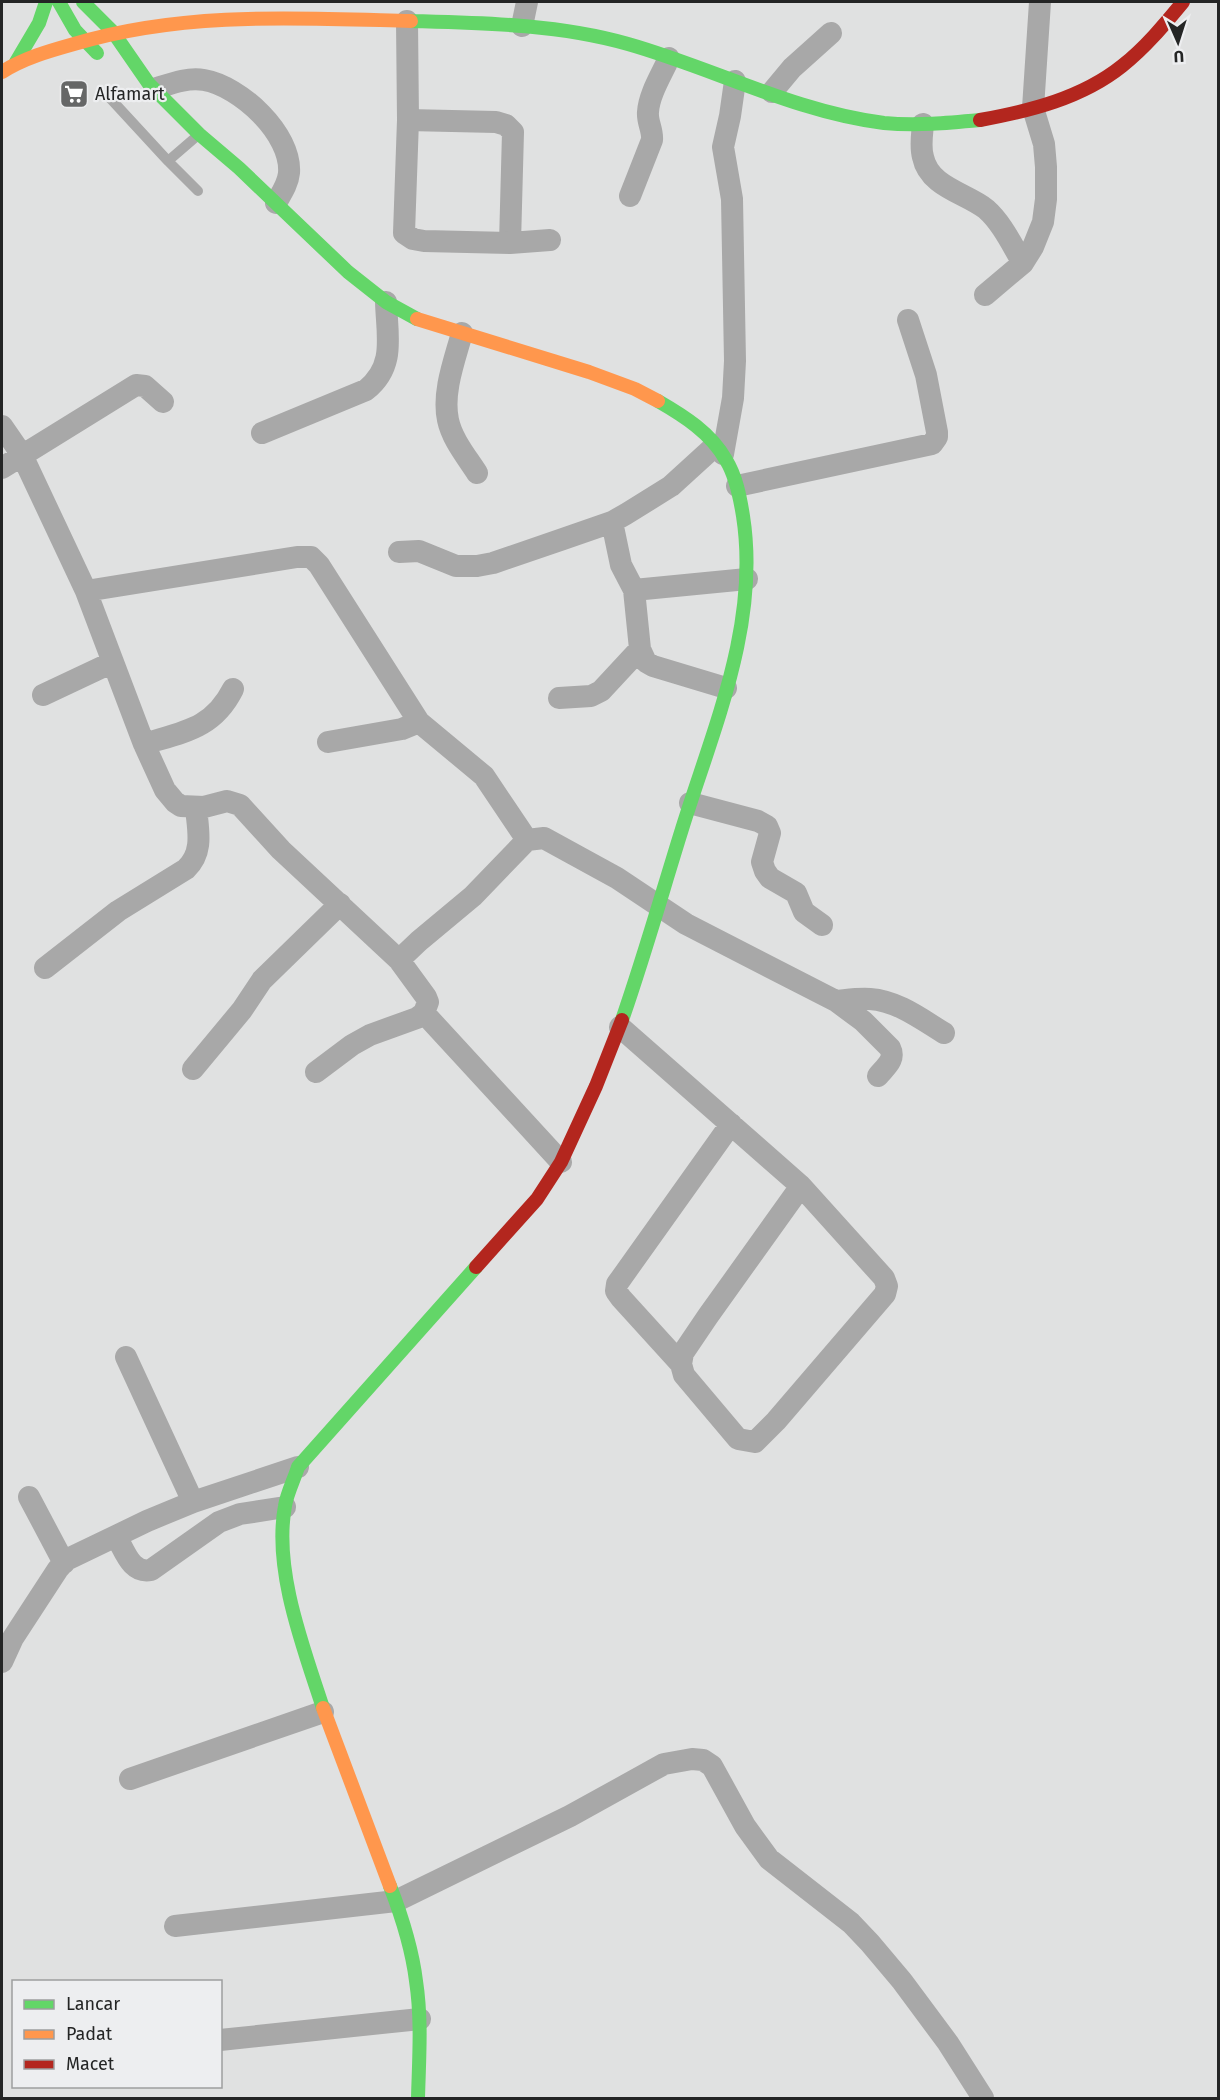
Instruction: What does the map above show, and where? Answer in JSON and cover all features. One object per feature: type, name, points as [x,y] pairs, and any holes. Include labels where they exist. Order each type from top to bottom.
[{"type":"main road","points":[[16,62],[39,23],[46,2]]},
{"type":"main road","points":[[59,2],[81,40],[106,60]]},
{"type":"main road","points":[[82,2],[113,32],[152,86],[199,134],[348,272],[386,302],[420,321],[630,386],[684,416],[719,449],[737,486],[744,520],[747,579],[743,614],[726,688],[620,1027],[561,1162],[530,1207],[298,1467],[285,1507],[286,1572],[323,1712],[396,1901],[417,1979],[420,2019],[417,2098]]},
{"type":"main road","points":[[2,72],[16,62],[81,40],[113,32],[182,21],[220,18],[406,21],[522,26],[608,39],[637,46],[827,111],[878,122],[923,124],[1004,115],[1051,103],[1092,86],[1136,54],[1158,33],[1183,2]]},
{"type":"main road","points":[[122,72],[152,86]]},
{"type":"street","points":[[522,26],[527,2]]},
{"type":"street","points":[[985,295],[1023,263],[1033,247],[1043,222],[1046,199],[1044,144],[1033,108],[1040,2]]},
{"type":"street","points":[[406,21],[408,120],[404,233],[412,239],[424,241],[510,243],[550,240]]},
{"type":"street","points":[[772,93],[792,68],[831,33]]},
{"type":"street","points":[[630,196],[652,140],[648,121],[649,106],[669,58]]},
{"type":"street","points":[[152,86],[187,79],[221,84],[234,91],[258,112],[271,126],[288,158],[289,174],[276,203]]},
{"type":"street","points":[[399,552],[419,551],[456,566],[477,566],[503,560],[612,522],[671,486],[719,449],[733,398],[735,361],[732,199],[723,147],[735,81]]},
{"type":"street","points":[[408,120],[496,122],[506,125],[513,132],[510,243]]},
{"type":"street","points":[[923,124],[922,152],[927,168],[947,188],[988,211],[995,218],[1023,263]]},
{"type":"street","points":[[262,433],[366,390],[378,380],[384,370],[388,355],[386,302]]},
{"type":"street","points":[[737,486],[932,444],[937,437],[937,432],[931,397],[908,320]]},
{"type":"street","points":[[462,333],[447,398],[447,418],[452,432],[477,473]]},
{"type":"street","points":[[2,468],[136,385],[145,386],[163,402]]},
{"type":"street","points":[[2,426],[22,455],[86,591],[144,744],[165,790],[181,806],[196,808],[226,801],[240,805],[282,850],[399,960],[426,997],[428,1002],[424,1013],[417,1018],[361,1040],[316,1072]]},
{"type":"street","points":[[612,522],[621,565],[634,590],[640,649],[646,662],[726,688]]},
{"type":"street","points":[[86,591],[297,557],[311,557],[319,565],[419,722],[484,776],[527,840]]},
{"type":"street","points":[[634,590],[747,579]]},
{"type":"street","points":[[559,698],[591,696],[601,691],[640,649]]},
{"type":"street","points":[[43,695],[113,662]]},
{"type":"street","points":[[144,744],[192,730],[210,721],[222,709],[233,689]]},
{"type":"street","points":[[328,742],[402,729],[419,722]]},
{"type":"street","points":[[690,803],[758,821],[767,826],[770,833],[762,862],[765,871],[770,878],[796,893],[804,912],[822,924]]},
{"type":"street","points":[[45,968],[118,911],[193,863],[199,846],[196,808]]},
{"type":"street","points":[[399,960],[419,940],[473,896],[527,840],[544,838],[608,873],[686,924],[836,1001],[863,1021],[890,1048],[892,1052],[890,1061],[878,1076]]},
{"type":"street","points":[[193,1069],[242,1010],[261,980],[340,904]]},
{"type":"street","points":[[836,1001],[869,999],[891,1002],[944,1033]]},
{"type":"street","points":[[424,1013],[561,1162]]},
{"type":"street","points":[[620,1027],[801,1186],[884,1278],[887,1286],[885,1294],[755,1442],[738,1439],[684,1375],[681,1364],[683,1353],[801,1186]]},
{"type":"street","points":[[681,1364],[621,1298],[616,1291],[617,1284],[731,1124]]},
{"type":"street","points":[[126,1357],[193,1502]]},
{"type":"street","points":[[2,1662],[19,1630],[64,1563],[116,1536],[193,1502],[298,1467]]},
{"type":"street","points":[[29,1497],[64,1563]]},
{"type":"street","points":[[116,1536],[135,1568],[143,1572],[151,1570],[219,1522],[240,1514],[285,1507]]},
{"type":"street","points":[[130,1779],[323,1712]]},
{"type":"street","points":[[175,1926],[396,1901],[570,1816],[664,1764],[692,1759],[703,1760],[712,1766],[745,1826],[769,1859],[851,1923],[902,1981],[948,2043],[983,2098]]},
{"type":"street","points":[[222,2040],[420,2019]]},
{"type":"lane","points":[[109,97],[198,191]]},
{"type":"lane","points":[[168,161],[199,134]]},
{"type":"traffic: fast","points":[[16,62],[39,23],[46,2]]},
{"type":"traffic: fast","points":[[59,2],[75,30],[97,53]]},
{"type":"traffic: fast","points":[[83,2],[113,32],[149,84],[199,134],[239,168],[348,272],[386,302],[417,319]]},
{"type":"traffic: fast","points":[[411,21],[548,28],[602,37],[660,54],[818,109],[884,123],[944,123],[980,120]]},
{"type":"traffic: fast","points":[[622,1020],[731,676],[745,596],[747,556],[743,516],[732,473],[720,450],[705,433],[658,401]]},
{"type":"traffic: fast","points":[[323,1708],[299,1635],[287,1582],[282,1531],[289,1491],[298,1467],[476,1267]]},
{"type":"traffic: fast","points":[[390,1886],[406,1933],[418,1996],[420,2025],[418,2098]]},
{"type":"traffic: slow","points":[[2,72],[55,49],[115,33],[157,26],[199,21],[283,18],[411,21]]},
{"type":"traffic: slow","points":[[417,319],[589,372],[635,389],[658,401]]},
{"type":"traffic: slow","points":[[323,1708],[390,1886]]},
{"type":"traffic: jam","points":[[980,120],[1055,102],[1090,87],[1139,52],[1183,2]]},
{"type":"traffic: jam","points":[[476,1267],[537,1199],[561,1162],[596,1086],[622,1020]]},
{"type":"place","name":"Alfamart","points":[[74,94]]}]
